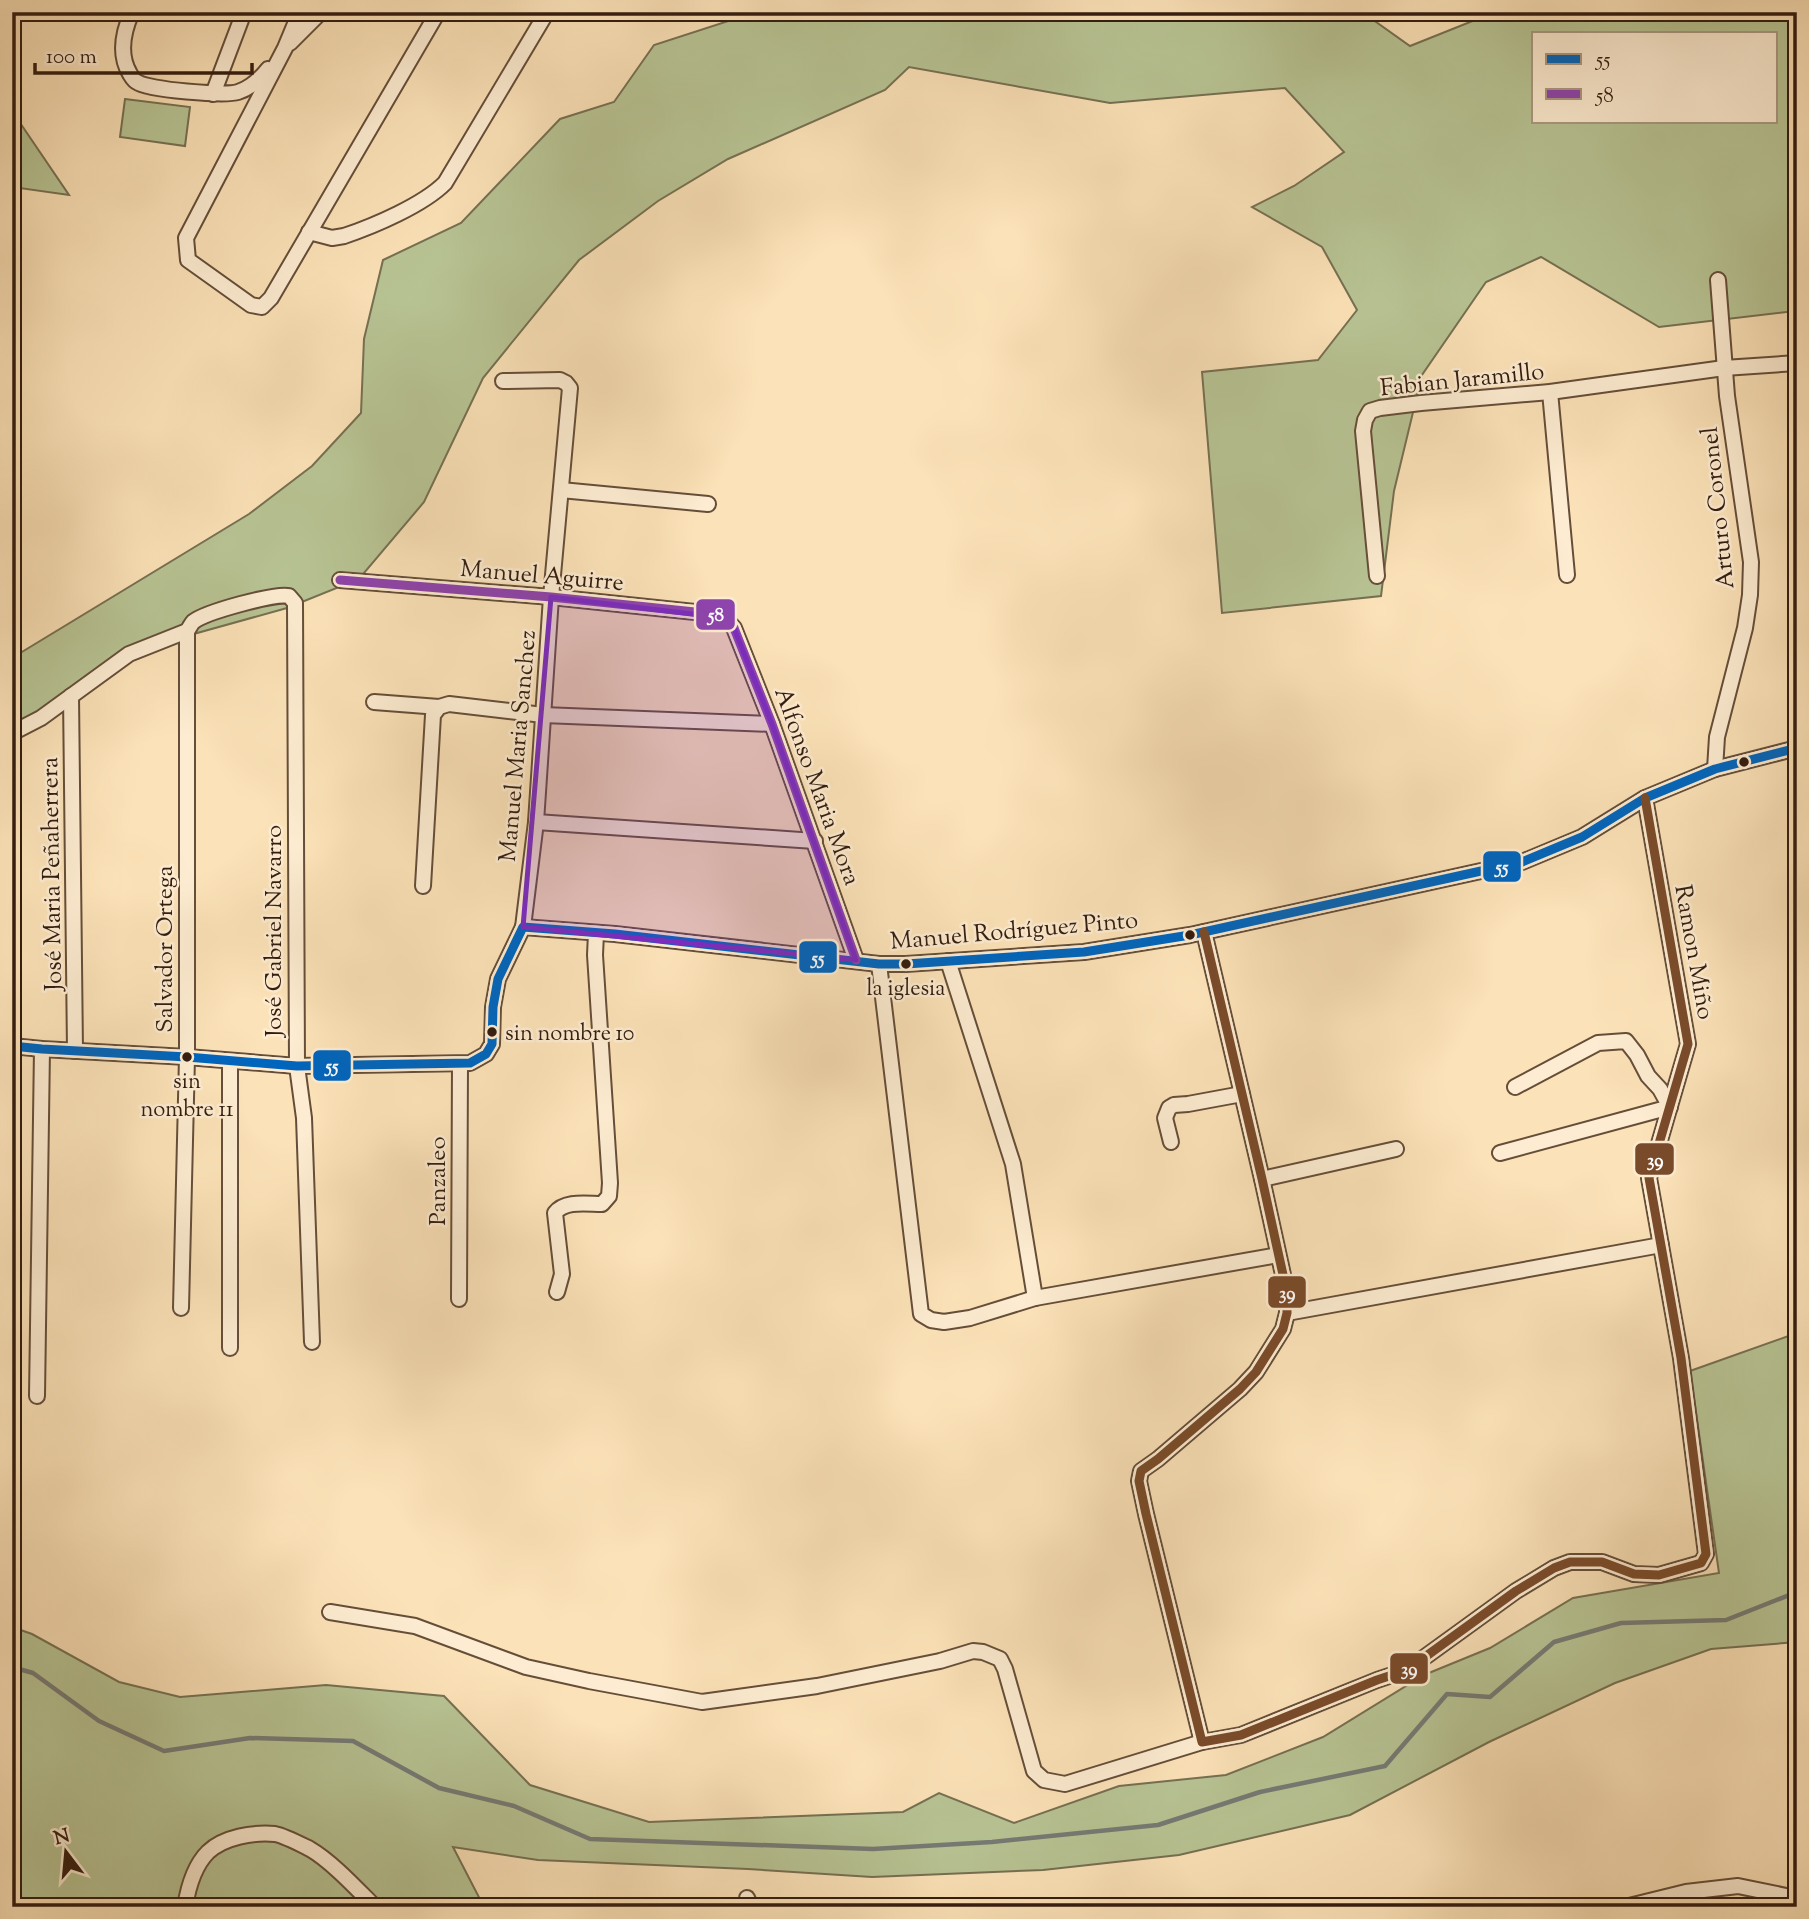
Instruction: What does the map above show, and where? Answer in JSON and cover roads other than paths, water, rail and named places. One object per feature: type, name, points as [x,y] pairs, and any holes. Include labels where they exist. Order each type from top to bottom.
[{"type":"street","points":[[132,12],[125,27],[122,50],[125,66],[135,82],[147,86],[213,94],[237,93],[258,81],[285,48],[321,12]]},
{"type":"street","points":[[213,94],[244,12]]},
{"type":"street","points":[[300,12],[285,48],[186,238],[188,260],[251,305],[262,307],[271,298],[438,12]]},
{"type":"street","points":[[309,232],[332,238],[344,236],[424,200],[436,191],[444,183],[547,12]]},
{"type":"street","name":"Arturo Coronel","points":[[1715,769],[1717,737],[1745,628],[1751,573],[1724,368],[1718,280]]},
{"type":"street","name":"Fabian Jaramillo","points":[[1377,576],[1363,431],[1370,411],[1421,403],[1549,393],[1724,368],[1797,363]]},
{"type":"street","name":"Manuel Maria Sanchez","points":[[503,381],[559,380],[568,385],[569,392],[551,597],[536,822],[523,926]]},
{"type":"street","points":[[1549,393],[1567,575]]},
{"type":"street","points":[[561,490],[708,505]]},
{"type":"street","name":"Manuel Aguirre","points":[[340,580],[551,597],[714,614],[725,618],[734,628]]},
{"type":"street","name":"José Gabriel Navarro","points":[[187,631],[192,623],[207,615],[246,604],[283,595],[289,596],[295,603],[297,1066],[304,1118],[312,1342]]},
{"type":"street","name":"Alfonso Maria Mora","points":[[734,628],[815,841],[856,960]]},
{"type":"street","points":[[12,733],[41,718],[129,654],[187,631]]},
{"type":"street","name":"Salvador Ortega","points":[[181,1308],[187,1057],[187,631]]},
{"type":"street","name":"José Maria Peñaherrera","points":[[71,696],[75,1051]]},
{"type":"street","points":[[374,702],[436,711],[449,704],[543,715],[772,724]]},
{"type":"street","points":[[423,886],[436,711]]},
{"type":"street","name":"Manuel Rodríguez Pinto","points":[[523,926],[879,964],[1084,952],[1203,932],[1522,862],[1582,837],[1645,798],[1715,769],[1797,748]]},
{"type":"street","name":"Ramon Miño","points":[[330,1612],[415,1626],[526,1667],[702,1702],[817,1686],[940,1661],[972,1651],[983,1652],[1000,1659],[1005,1670],[1034,1771],[1044,1780],[1065,1784],[1202,1742],[1241,1735],[1377,1679],[1407,1670],[1516,1591],[1554,1568],[1570,1562],[1602,1562],[1634,1574],[1659,1575],[1701,1563],[1706,1554],[1681,1358],[1649,1178],[1688,1045],[1645,798]]},
{"type":"street","points":[[536,822],[815,841]]},
{"type":"street","points":[[12,1046],[297,1066],[460,1064],[479,1059],[492,1044],[498,979],[523,926]]},
{"type":"street","points":[[1202,1742],[1139,1481],[1141,1471],[1256,1372],[1283,1329],[1287,1313],[1287,1293],[1262,1179],[1203,932]]},
{"type":"street","points":[[557,1292],[562,1275],[555,1213],[559,1208],[568,1205],[602,1204],[609,1196],[595,965],[596,933]]},
{"type":"street","points":[[948,961],[1013,1164],[1035,1298]]},
{"type":"street","points":[[879,964],[921,1314],[944,1322],[970,1318],[1035,1298],[1278,1255]]},
{"type":"street","points":[[1500,1153],[1670,1107],[1626,1041],[1598,1043],[1515,1087]]},
{"type":"street","points":[[37,1396],[42,1049]]},
{"type":"street","points":[[230,1062],[230,1348]]},
{"type":"street","name":"Panzaleo","points":[[459,1299],[460,1064]]},
{"type":"street","points":[[1171,1142],[1165,1118],[1169,1108],[1242,1094]]},
{"type":"street","points":[[1262,1179],[1396,1149]]},
{"type":"street","points":[[1287,1313],[1661,1245]]},
{"type":"street","points":[[185,1907],[196,1869],[208,1852],[223,1841],[250,1835],[277,1834],[311,1850],[350,1881],[375,1907]]},
{"type":"street","points":[[1625,1907],[1686,1892],[1738,1886],[1797,1901]]},
{"type":"waterway","points":[[12,1667],[33,1673],[99,1721],[164,1751],[250,1738],[353,1741],[439,1788],[514,1806],[590,1839],[873,1849],[992,1842],[1158,1825],[1260,1792],[1385,1766],[1447,1694],[1490,1697],[1554,1642],[1621,1623],[1726,1620],[1797,1592]]},
{"type":"place","name":"la iglesia","points":[[906,964]]},
{"type":"place","name":"sin nombre 10","points":[[492,1032]]},
{"type":"place","name":"sin nombre 11","points":[[187,1057]]}]
